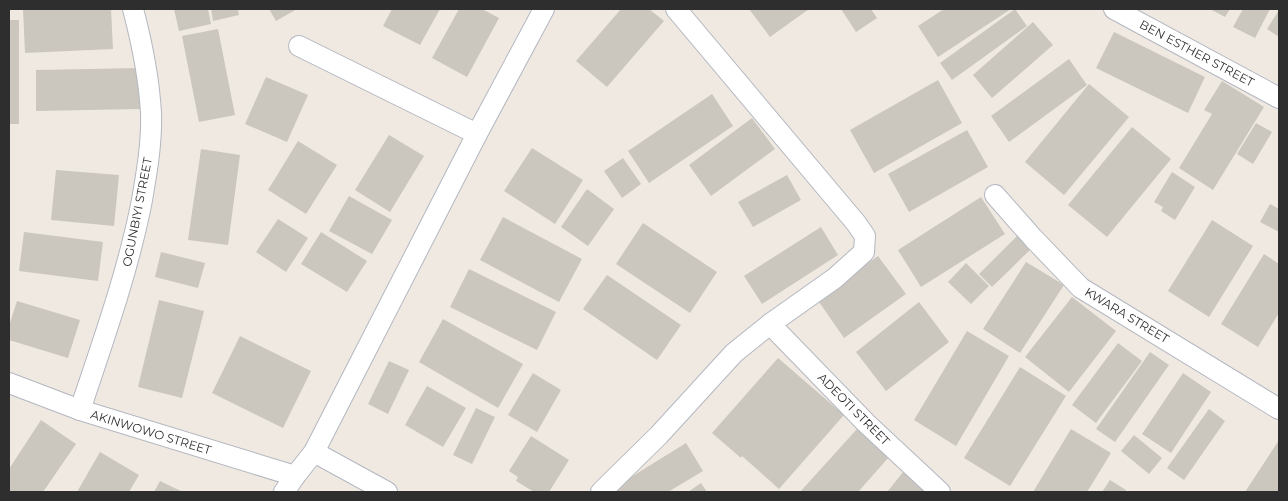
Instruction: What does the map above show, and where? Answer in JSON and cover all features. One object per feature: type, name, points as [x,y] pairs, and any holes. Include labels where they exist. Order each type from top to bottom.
[{"type":"street","name":"OGUNBIYI STREET","points":[[80,410],[124,274],[138,220],[149,163],[151,114],[140,34],[133,9]]},
{"type":"street","points":[[284,492],[314,452],[477,134],[544,9]]},
{"type":"street","points":[[601,492],[659,435],[734,353],[770,324],[842,272],[864,252],[865,236],[850,215],[676,9]]},
{"type":"street","name":"BEN ESTHER STREET","points":[[1114,9],[1279,98]]},
{"type":"street","points":[[299,46],[477,134]]},
{"type":"street","name":"KWARA STREET","points":[[995,195],[1039,245],[1081,288],[1279,409]]},
{"type":"street","name":"ADEOTI STREET","points":[[770,324],[866,424],[940,492]]},
{"type":"street","name":"AKINWOWO STREET","points":[[9,383],[80,410],[295,476]]},
{"type":"street","points":[[314,452],[387,492]]},
{"type":"building","points":[[23,9],[111,9],[113,49],[25,53]]},
{"type":"building","points":[[174,9],[208,9],[211,24],[179,31]]},
{"type":"building","points":[[211,9],[238,9],[239,15],[213,21]]},
{"type":"building","points":[[269,9],[297,9],[276,21]]},
{"type":"building","points":[[392,9],[440,9],[420,45],[383,26]]},
{"type":"building","points":[[459,9],[482,9],[499,18],[467,77],[432,58]]},
{"type":"building","points":[[621,9],[649,9],[664,21],[607,87],[576,61]]},
{"type":"building","points":[[749,9],[809,9],[770,37]]},
{"type":"building","points":[[841,9],[871,9],[877,18],[856,32]]},
{"type":"building","points":[[944,9],[1011,9],[938,57],[918,26]]},
{"type":"building","points":[[1015,9],[1027,26],[952,80],[940,63]]},
{"type":"building","points":[[1210,9],[1230,9],[1225,17]]},
{"type":"building","points":[[1243,9],[1270,9],[1255,38],[1233,27]]},
{"type":"building","points":[[1279,10],[1279,37],[1267,29]]},
{"type":"building","points":[[9,20],[19,20],[19,124],[9,124]]},
{"type":"building","points":[[1033,22],[1053,45],[992,98],[973,75]]},
{"type":"building","points":[[218,29],[235,115],[199,122],[182,36]]},
{"type":"building","points":[[1114,32],[1205,77],[1188,113],[1096,68]]},
{"type":"building","points":[[1069,59],[1087,85],[1009,142],[991,116]]},
{"type":"building","points":[[139,68],[140,109],[36,111],[36,70]]},
{"type":"building","points":[[266,77],[308,95],[287,142],[245,124]]},
{"type":"building","points":[[938,80],[962,123],[874,173],[850,130]]},
{"type":"building","points":[[1222,81],[1264,107],[1213,190],[1179,168],[1212,114],[1204,110]]},
{"type":"building","points":[[1089,84],[1129,117],[1064,195],[1025,162]]},
{"type":"building","points":[[712,94],[733,126],[649,183],[628,151]]},
{"type":"building","points":[[752,118],[775,149],[711,196],[689,165]]},
{"type":"building","points":[[1256,123],[1272,132],[1253,164],[1237,154]]},
{"type":"building","points":[[1132,127],[1171,159],[1107,237],[1068,205]]},
{"type":"building","points":[[967,130],[988,167],[909,212],[888,174]]},
{"type":"building","points":[[389,135],[424,156],[390,212],[355,190]]},
{"type":"building","points":[[298,141],[337,165],[306,214],[268,190]]},
{"type":"building","points":[[532,148],[583,180],[555,224],[504,191]]},
{"type":"building","points":[[201,149],[240,155],[228,245],[188,240]]},
{"type":"building","points":[[623,158],[641,184],[622,198],[604,171]]},
{"type":"building","points":[[56,170],[119,175],[114,226],[51,220]]},
{"type":"building","points":[[1172,172],[1195,187],[1175,220],[1161,211],[1163,207],[1154,202]]},
{"type":"building","points":[[787,175],[801,200],[753,227],[738,202]]},
{"type":"building","points":[[587,189],[614,209],[588,246],[561,227]]},
{"type":"building","points":[[349,196],[392,220],[372,254],[329,231]]},
{"type":"building","points":[[981,197],[1005,234],[921,287],[898,250]]},
{"type":"building","points":[[1270,204],[1279,209],[1279,232],[1260,222]]},
{"type":"building","points":[[503,217],[582,259],[559,302],[480,260]]},
{"type":"building","points":[[278,219],[308,238],[286,272],[256,252]]},
{"type":"building","points":[[1212,220],[1253,246],[1209,317],[1168,291]]},
{"type":"building","points":[[643,223],[717,272],[690,313],[616,264]]},
{"type":"building","points":[[821,227],[838,255],[762,304],[744,276]]},
{"type":"building","points":[[24,232],[103,242],[98,281],[19,271]]},
{"type":"building","points":[[321,232],[367,261],[347,292],[301,264]]},
{"type":"building","points":[[1020,233],[1033,247],[992,287],[979,274]]},
{"type":"building","points":[[161,252],[205,263],[198,288],[155,277]]},
{"type":"building","points":[[1264,254],[1279,264],[1279,313],[1258,347],[1221,324]]},
{"type":"building","points":[[878,256],[906,294],[844,338],[817,299]]},
{"type":"building","points":[[1026,262],[1064,285],[1020,353],[983,329]]},
{"type":"building","points":[[966,263],[989,286],[971,304],[948,282]]},
{"type":"building","points":[[469,269],[556,312],[537,350],[450,307]]},
{"type":"building","points":[[607,275],[681,325],[657,360],[583,309]]},
{"type":"building","points":[[1072,297],[1116,331],[1069,392],[1025,357]]},
{"type":"building","points":[[159,300],[204,311],[182,398],[138,387]]},
{"type":"building","points":[[17,301],[80,320],[68,358],[9,340],[9,326]]},
{"type":"building","points":[[919,302],[949,342],[886,391],[856,352]]},
{"type":"building","points":[[443,319],[523,364],[498,408],[419,362]]},
{"type":"building","points":[[967,331],[1009,356],[956,446],[914,420]]},
{"type":"building","points":[[240,336],[311,371],[283,428],[212,393]]},
{"type":"building","points":[[1118,343],[1142,361],[1096,423],[1072,405]]},
{"type":"building","points":[[1150,352],[1169,365],[1115,442],[1096,429]]},
{"type":"building","points":[[778,358],[844,415],[779,489],[742,456],[741,458],[712,433]]},
{"type":"building","points":[[389,361],[409,370],[388,414],[368,404]]},
{"type":"building","points":[[1020,367],[1066,396],[1010,486],[964,458]]},
{"type":"building","points":[[533,373],[561,390],[537,432],[508,415]]},
{"type":"building","points":[[1183,373],[1211,392],[1171,453],[1142,434]]},
{"type":"building","points":[[427,386],[466,408],[443,447],[405,425]]},
{"type":"building","points":[[476,408],[495,417],[472,464],[453,455]]},
{"type":"building","points":[[1209,409],[1225,421],[1184,480],[1167,468]]},
{"type":"building","points":[[41,420],[76,444],[43,492],[11,492],[9,491],[9,469]]},
{"type":"building","points":[[857,429],[889,457],[858,492],[800,492]]},
{"type":"building","points":[[1071,429],[1111,453],[1087,492],[1033,492]]},
{"type":"building","points":[[1134,435],[1162,458],[1149,474],[1121,451]]},
{"type":"building","points":[[531,436],[569,460],[549,492],[534,492],[516,481],[518,477],[509,471]]},
{"type":"building","points":[[1279,440],[1279,492],[1245,492]]},
{"type":"building","points":[[686,443],[703,471],[668,492],[607,492]]},
{"type":"building","points":[[100,452],[139,475],[129,492],[77,492]]},
{"type":"building","points":[[904,471],[930,492],[887,492]]},
{"type":"building","points":[[1110,480],[1126,490],[1125,492],[1102,492]]},
{"type":"building","points":[[160,481],[183,492],[154,492]]},
{"type":"building","points":[[701,483],[707,492],[688,492]]}]
